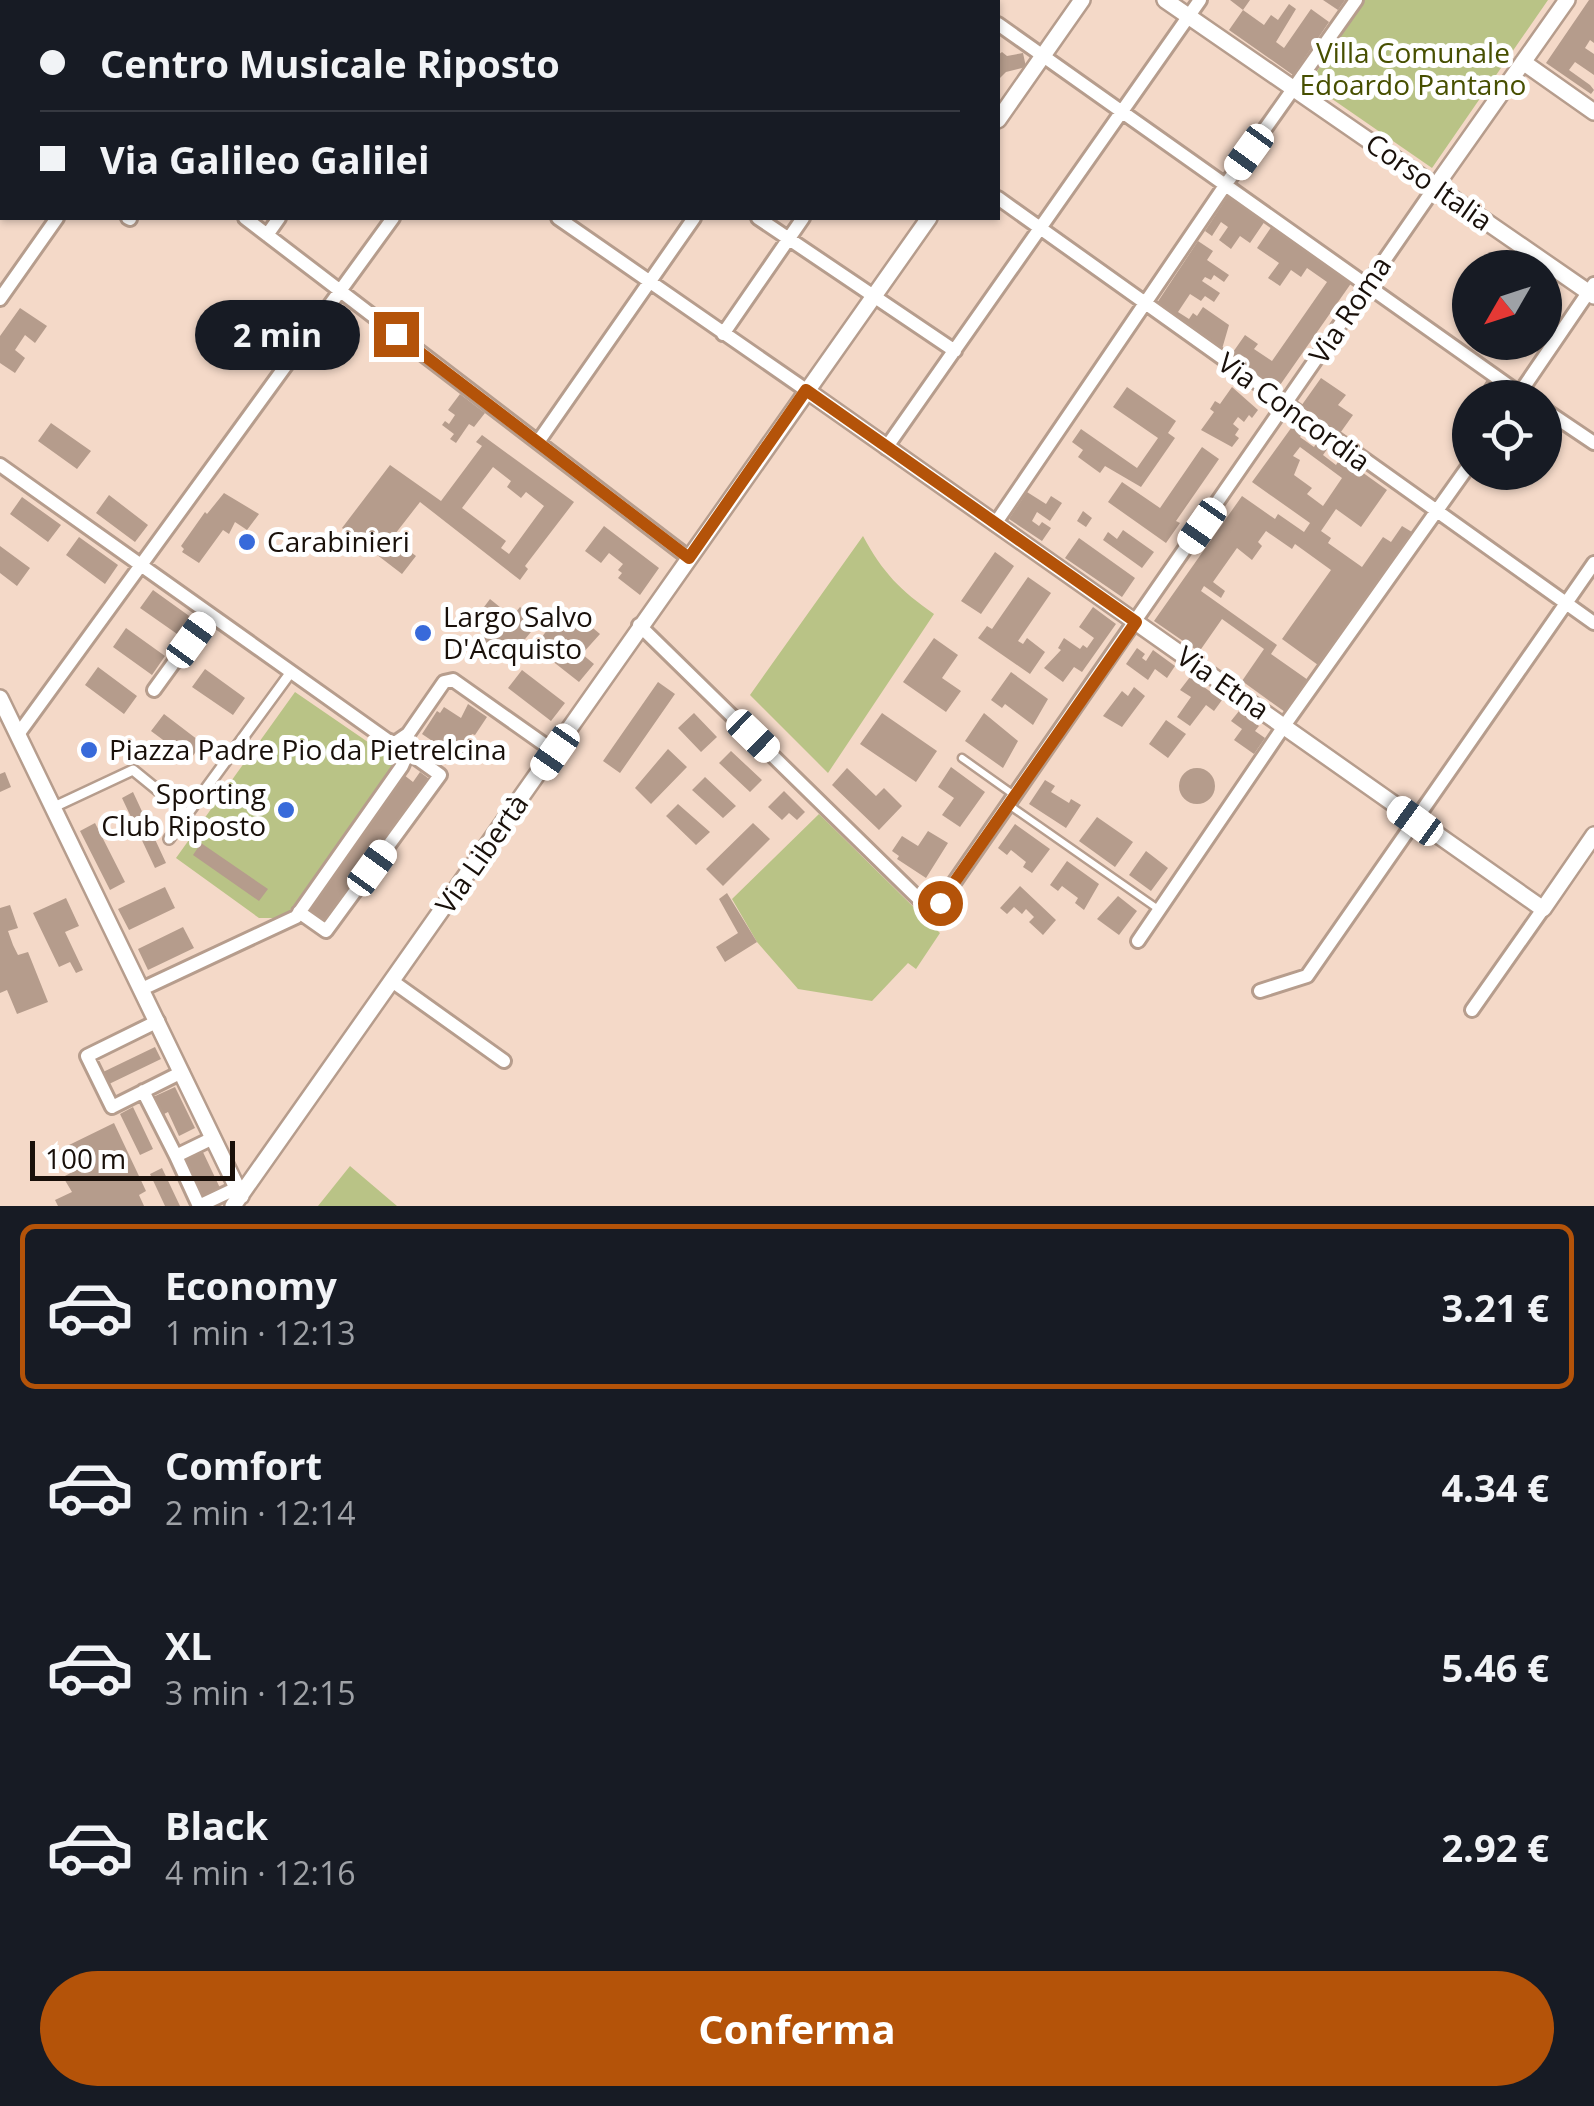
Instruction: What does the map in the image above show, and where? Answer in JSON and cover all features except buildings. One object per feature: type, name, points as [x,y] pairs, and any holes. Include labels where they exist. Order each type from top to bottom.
[{"type":"street","points":[[1000,117],[1082,0]]},
{"type":"street","name":"Corso Italia","points":[[1165,0],[1435,187],[1592,290]]},
{"type":"street","points":[[886,448],[1200,0]]},
{"type":"street","points":[[995,524],[1356,0]]},
{"type":"street","name":"Via Roma","points":[[639,625],[923,904],[940,903],[1567,0]]},
{"type":"street","points":[[1000,25],[1499,380]]},
{"type":"street","points":[[1522,62],[1594,112]]},
{"type":"street","name":"Via Concordia","points":[[1000,199],[1594,623]]},
{"type":"street","points":[[0,299],[56,220]]},
{"type":"street","points":[[248,220],[689,558]]},
{"type":"street","points":[[267,235],[278,220]]},
{"type":"street","points":[[18,732],[391,220]]},
{"type":"street","name":"Via Etna","points":[[561,220],[1543,909]]},
{"type":"street","points":[[538,442],[693,220]]},
{"type":"street","points":[[761,220],[955,351]]},
{"type":"street","points":[[723,334],[802,220]]},
{"type":"street","name":"Via Libertà","points":[[239,1199],[555,752],[639,625],[928,220]]},
{"type":"street","points":[[1532,380],[1592,290]]},
{"type":"street","points":[[1562,421],[1594,443]]},
{"type":"street","points":[[0,465],[387,740],[395,743],[408,734],[444,682],[454,680],[555,752]]},
{"type":"street","points":[[1138,941],[1284,726],[1452,490]]},
{"type":"street","points":[[1260,991],[1308,976],[1594,563]]},
{"type":"street","points":[[154,690],[209,614]]},
{"type":"street","points":[[169,839],[291,672]]},
{"type":"street","points":[[0,698],[214,1138],[239,1199],[199,1206],[143,1091]]},
{"type":"street","points":[[142,989],[296,916],[402,766],[408,752],[408,734]]},
{"type":"street","points":[[299,912],[326,931],[440,774],[408,752]]},
{"type":"street","points":[[54,807],[133,770],[187,814]]},
{"type":"street","points":[[1472,1010],[1594,835]]},
{"type":"street","points":[[392,981],[504,1060]]},
{"type":"street","points":[[158,1021],[87,1056],[112,1107],[182,1072]]},
{"type":"street","points":[[176,1156],[214,1138]]},
{"type":"lane","points":[[962,758],[1160,910]]},
{"type":"green space","name":"Villa Comunale Edoardo Pantano","points":[[1365,0],[1548,0],[1432,168],[1309,83]]},
{"type":"green space","points":[[863,536],[893,580],[934,614],[828,773],[750,695]]},
{"type":"green space","name":"Sporting Club Riposto","points":[[295,692],[397,762],[289,912],[279,918],[259,918],[176,858]]},
{"type":"green space","points":[[819,814],[940,933],[916,969],[908,963],[872,1001],[798,989],[757,942],[732,899]]},
{"type":"green space","points":[[350,1166],[397,1206],[318,1206]]},
{"type":"place","name":"Carabinieri","points":[[247,542]]},
{"type":"place","name":"Largo Salvo D'Acquisto","points":[[423,633]]},
{"type":"place","name":"Piazza Padre Pio da Pietrelcina","points":[[89,750]]},
{"type":"place","name":"Sporting Club Riposto","points":[[286,810]]},
{"type":"route","points":[[396,334],[689,558],[806,390],[1136,622],[940,903]]}]
